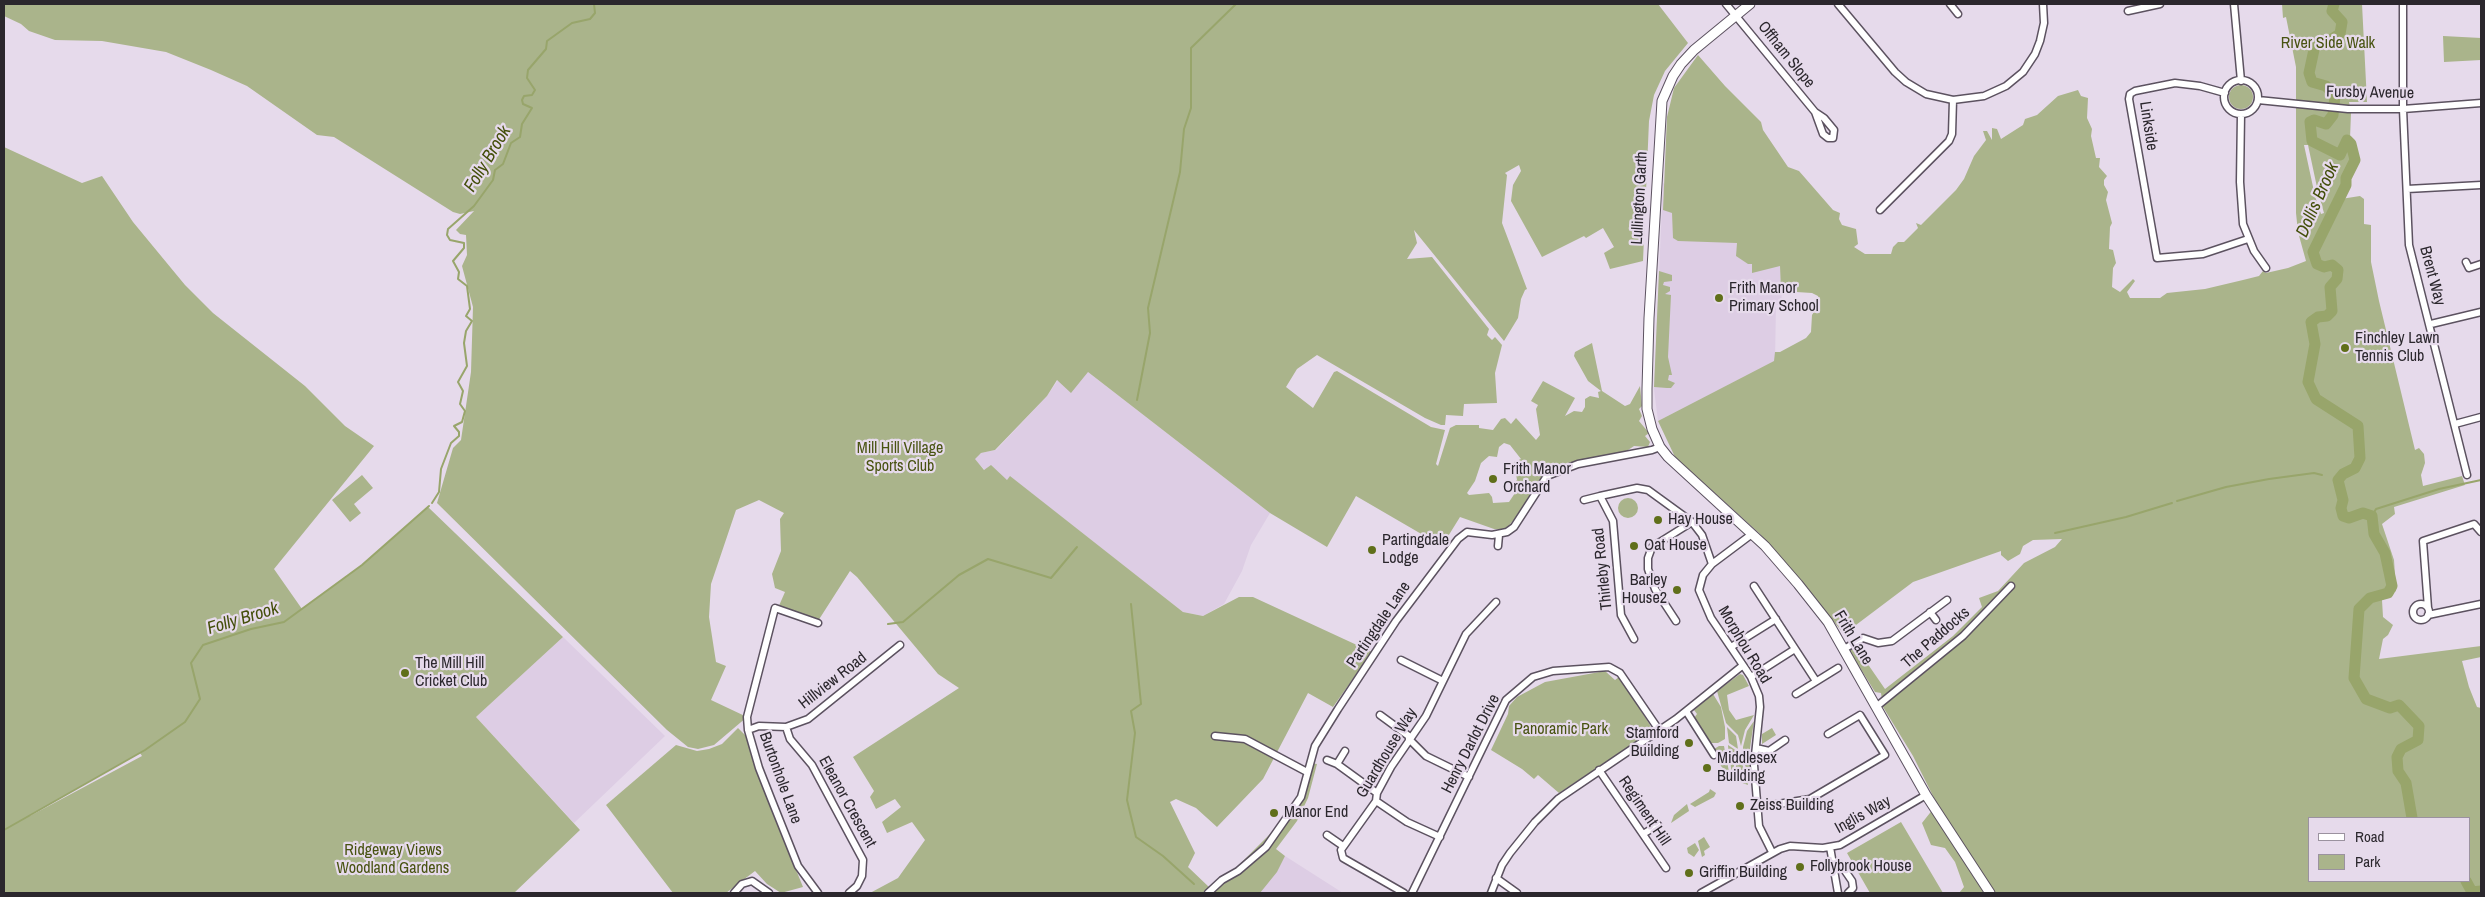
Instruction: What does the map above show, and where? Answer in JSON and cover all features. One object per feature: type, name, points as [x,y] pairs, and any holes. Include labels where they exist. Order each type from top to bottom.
[{"type":"street","name":"Offham Slope","points":[[1726,4],[1815,112]]},
{"type":"street","name":"Lullington Garth","points":[[1652,429],[1647,396],[1649,318],[1662,101],[1673,76],[1681,64],[1694,50],[1750,4]]},
{"type":"street","points":[[1838,4],[1895,72],[1906,82],[1926,94],[1953,100],[1984,96],[2006,86],[2023,72],[2035,54],[2040,41],[2044,23],[2043,4]]},
{"type":"street","points":[[1950,4],[1958,14]]},
{"type":"street","points":[[2128,11],[2160,4]]},
{"type":"street","points":[[2234,4],[2241,80]]},
{"type":"street","name":"Brent Way","points":[[2403,4],[2403,109],[2409,245],[2467,475]]},
{"type":"street","points":[[2241,80],[2254,86],[2258,100],[2254,109],[2241,114],[2228,107],[2225,93],[2231,84],[2241,80]]},
{"type":"street","name":"Linkside","points":[[2225,93],[2200,86],[2175,83],[2130,94],[2129,100],[2156,261],[2203,254],[2248,239]]},
{"type":"street","points":[[1880,210],[1949,141],[1952,134],[1953,100]]},
{"type":"street","name":"Fursby Avenue","points":[[2258,100],[2338,109],[2403,109],[2481,103]]},
{"type":"street","points":[[2241,114],[2240,204],[2248,239],[2266,268]]},
{"type":"street","points":[[2407,189],[2481,185]]},
{"type":"street","points":[[2466,262],[2469,268],[2481,264]]},
{"type":"street","points":[[2430,324],[2481,312]]},
{"type":"street","points":[[2455,424],[2481,417]]},
{"type":"street","name":"Frith Lane","points":[[1652,429],[1660,446],[1677,465],[1752,534],[1798,584],[1828,622],[1926,795],[1990,893]]},
{"type":"street","points":[[1498,546],[1499,535],[1514,527],[1547,476],[1578,464],[1652,450],[1660,446]]},
{"type":"street","points":[[1584,500],[1637,488],[1648,490],[1692,522],[1702,535],[1712,564]]},
{"type":"street","name":"Thirleby Road","points":[[1600,496],[1612,521],[1622,615],[1634,639]]},
{"type":"street","points":[[1676,621],[1651,579],[1648,570],[1648,558],[1652,547],[1692,522]]},
{"type":"street","points":[[2481,532],[2474,524],[2423,541],[2428,612],[2481,604]]},
{"type":"street","name":"Partingdale Lane","points":[[1208,893],[1222,880],[1238,872],[1266,846],[1301,797],[1316,746],[1338,709],[1396,621],[1458,539],[1467,532],[1499,535]]},
{"type":"street","name":"Morphou Road","points":[[1752,534],[1712,564],[1703,575],[1699,590],[1711,618],[1751,677],[1759,696],[1760,707],[1754,765],[1759,807],[1759,826],[1772,852]]},
{"type":"street","points":[[1754,586],[1816,681]]},
{"type":"street","name":"The Paddocks","points":[[1876,707],[1963,636],[2011,586]]},
{"type":"street","points":[[1844,649],[1863,638],[1878,643],[1892,641],[1947,600]]},
{"type":"street","name":"Guardhouse Way","points":[[1343,846],[1376,801],[1377,793],[1404,745],[1426,716],[1466,634],[1496,602]]},
{"type":"street","name":"Burtonhole Lane","points":[[818,623],[775,608],[747,717],[748,730],[759,768],[798,866],[818,893]]},
{"type":"street","points":[[1930,612],[1936,620]]},
{"type":"street","points":[[1731,647],[1776,619]]},
{"type":"street","name":"Hillview Road","points":[[748,730],[759,726],[786,727],[808,719],[822,710],[900,645]]},
{"type":"street","points":[[1751,677],[1794,649]]},
{"type":"street","points":[[1401,660],[1443,681]]},
{"type":"street","points":[[1491,893],[1496,878],[1510,853],[1535,822],[1564,794],[1686,711],[1742,666]]},
{"type":"street","name":"Henry Darlot Drive","points":[[1412,893],[1506,700],[1533,677],[1553,671],[1609,667],[1620,673],[1659,730]]},
{"type":"street","points":[[1796,694],[1838,668]]},
{"type":"street","points":[[1686,711],[1714,755]]},
{"type":"street","points":[[1380,715],[1410,738],[1426,756],[1469,777]]},
{"type":"street","points":[[1759,807],[1810,799],[1885,755],[1860,715],[1828,734]]},
{"type":"street","name":"Eleanor Crescent","points":[[786,727],[790,739],[812,765],[863,860],[864,869],[860,881],[849,893]]},
{"type":"street","points":[[1215,736],[1245,739],[1307,772]]},
{"type":"street","points":[[1756,748],[1769,751],[1785,740]]},
{"type":"street","points":[[1337,764],[1345,751]]},
{"type":"street","points":[[1327,760],[1337,764],[1377,793]]},
{"type":"street","name":"Regiment Hill","points":[[1599,770],[1666,868]]},
{"type":"street","name":"Inglis Way","points":[[1701,893],[1772,852],[1790,846],[1830,847],[1856,836],[1926,795]]},
{"type":"street","points":[[1376,801],[1407,822],[1440,837]]},
{"type":"street","points":[[1643,834],[1658,825]]},
{"type":"street","points":[[1327,836],[1343,846],[1341,854],[1343,858],[1404,893]]},
{"type":"street","points":[[1830,847],[1839,893]]},
{"type":"street","points":[[1834,861],[1841,865],[1852,881],[1853,888],[1848,893]]},
{"type":"street","points":[[1495,893],[1496,878]]},
{"type":"street","points":[[1496,878],[1517,893]]},
{"type":"street","points":[[734,893],[742,884],[752,881],[769,893]]},
{"type":"shaded area","name":"Frith Manor Primary School","points":[[1663,183],[1780,266],[1782,305],[1776,305],[1775,361],[1658,421],[1654,389]]},
{"type":"shaded area","points":[[1088,372],[1270,513],[1251,545],[1242,571],[1224,604],[1203,616],[1183,612],[1010,477],[1007,480],[985,470],[974,459],[981,453],[996,450],[1047,396],[1058,380]]},
{"type":"shaded area","points":[[563,637],[665,736],[574,823],[476,717]]},
{"type":"shaded area","points":[[1285,856],[1343,893],[1257,893]]},
{"type":"green space","name":"Mill Hill Village Sports Club","points":[[4,4],[1658,4],[1688,43],[1665,71],[1654,95],[1649,121],[1643,261],[1610,269],[1604,253],[1614,247],[1603,228],[1586,238],[1584,236],[1542,257],[1511,201],[1513,185],[1521,171],[1519,165],[1505,173],[1507,175],[1502,223],[1527,289],[1521,299],[1518,318],[1504,341],[1414,230],[1417,243],[1407,259],[1432,257],[1489,329],[1487,335],[1492,340],[1495,337],[1502,345],[1495,373],[1497,403],[1464,404],[1463,416],[1446,415],[1445,425],[1441,425],[1425,418],[1317,355],[1297,369],[1286,387],[1313,408],[1334,372],[1337,371],[1431,427],[1445,430],[1436,464],[1438,466],[1450,428],[1456,425],[1479,425],[1479,428],[1493,430],[1501,419],[1505,418],[1511,424],[1516,418],[1536,440],[1540,435],[1536,409],[1538,405],[1531,401],[1543,381],[1575,398],[1565,416],[1574,411],[1582,412],[1585,407],[1585,399],[1590,396],[1599,398],[1598,392],[1601,391],[1588,381],[1574,356],[1575,352],[1592,343],[1602,391],[1625,406],[1630,404],[1640,386],[1642,406],[1639,409],[1642,416],[1639,421],[1649,433],[1645,436],[1650,442],[1648,447],[1634,446],[1625,452],[1553,469],[1538,481],[1518,515],[1505,530],[1494,529],[1460,517],[1442,546],[1356,496],[1327,547],[1270,513],[1088,372],[1071,393],[1057,380],[1047,396],[995,450],[981,453],[975,459],[984,470],[991,465],[1007,480],[1010,476],[1183,612],[1203,616],[1239,597],[1253,597],[1372,652],[1333,707],[1308,693],[1263,779],[1217,827],[1196,808],[1176,799],[1170,802],[1195,853],[1188,867],[1210,888],[1206,893],[870,893],[898,878],[925,840],[912,822],[887,833],[882,822],[901,807],[895,799],[876,809],[870,797],[874,791],[853,757],[959,688],[938,674],[857,577],[850,571],[818,621],[778,608],[785,592],[775,588],[772,574],[781,551],[780,519],[784,513],[759,500],[736,510],[711,584],[709,617],[716,662],[726,666],[711,700],[747,717],[714,745],[698,749],[688,747],[667,730],[437,503],[453,448],[461,440],[471,372],[473,307],[462,266],[467,255],[466,235],[460,234],[456,230],[474,211],[460,214],[453,212],[334,137],[317,135],[247,86],[211,70],[166,52],[102,41],[55,40],[29,31],[21,24],[4,16]],"holes":[[[1504,443],[1510,445],[1521,459],[1514,462],[1517,480],[1514,483],[1515,493],[1509,502],[1493,503],[1489,493],[1469,495],[1467,493],[1475,481],[1481,463],[1489,456],[1497,457],[1499,447]]]},
{"type":"green space","name":"River Side Walk","points":[[2282,4],[2362,4],[2367,102],[2349,102],[2350,107],[2342,112],[2351,113],[2350,139],[2358,157],[2348,178],[2348,186],[2341,199],[2360,196],[2364,199],[2364,224],[2371,225],[2371,262],[2379,301],[2415,450],[2419,448],[2424,454],[2425,463],[2421,475],[2423,486],[2462,476],[2465,485],[2394,507],[2395,514],[2382,524],[2394,560],[2396,591],[2382,600],[2383,617],[2393,625],[2388,635],[2383,639],[2379,659],[2481,646],[2481,657],[2462,661],[2477,707],[2481,708],[2481,893],[1959,893],[1964,887],[1955,862],[1945,848],[1931,845],[1922,823],[1937,804],[1913,756],[1883,707],[1881,693],[1875,692],[1849,650],[1856,647],[1885,689],[1953,636],[1982,607],[1979,598],[1998,591],[2024,563],[2055,547],[2062,539],[2033,540],[2023,546],[2020,554],[2008,561],[2001,555],[2001,551],[1913,582],[1844,634],[1760,534],[1675,457],[1658,421],[1774,361],[1775,352],[1780,352],[1806,338],[1811,332],[1812,315],[1819,304],[1818,296],[1812,293],[1781,291],[1780,266],[1752,273],[1752,264],[1748,264],[1736,256],[1737,243],[1678,241],[1673,238],[1672,213],[1663,210],[1667,117],[1674,88],[1698,55],[1725,86],[1761,122],[1763,130],[1788,167],[1799,171],[1833,210],[1840,213],[1839,219],[1842,225],[1856,229],[1858,244],[1854,247],[1865,254],[1891,254],[1893,247],[1898,242],[1904,242],[1918,228],[1916,223],[1921,225],[1956,190],[1964,179],[1974,156],[1986,140],[1983,131],[1987,131],[1992,140],[1992,128],[1997,129],[2001,139],[2023,125],[2025,119],[2037,115],[2058,96],[2078,90],[2081,96],[2088,98],[2087,118],[2092,129],[2091,136],[2096,158],[2100,158],[2099,167],[2107,176],[2104,180],[2104,185],[2108,192],[2106,200],[2112,223],[2110,227],[2109,249],[2113,250],[2116,263],[2113,268],[2112,287],[2120,292],[2133,279],[2135,281],[2127,292],[2130,298],[2160,298],[2167,293],[2205,289],[2259,276],[2263,271],[2266,273],[2288,268],[2306,261],[2298,232],[2296,213],[2296,67],[2286,17],[2283,18]],"holes":[[[2304,145],[2308,145],[2324,213],[2321,214],[2315,196]]]},
{"type":"green space","points":[[2443,36],[2481,38],[2481,60],[2444,62]]},
{"type":"green space","points":[[2241,85],[2250,88],[2253,97],[2250,106],[2241,109],[2232,106],[2229,97],[2232,88]]},
{"type":"green space","name":"Ridgeway Views Woodland Gardens","points":[[4,147],[82,183],[102,176],[133,222],[185,285],[213,313],[305,386],[345,426],[374,446],[274,569],[302,609],[362,565],[428,507],[563,637],[476,717],[580,830],[514,893],[4,893]],"holes":[[[140,753],[142,756],[30,816]]]},
{"type":"green space","points":[[1659,271],[1672,275],[1672,281],[1664,282],[1663,285],[1670,287],[1670,291],[1665,294],[1671,295],[1668,357],[1672,375],[1669,375],[1668,380],[1675,383],[1671,388],[1654,387]]},
{"type":"green space","points":[[362,475],[373,488],[354,504],[361,513],[350,522],[332,500]]},
{"type":"green space","points":[[1624,498],[1632,498],[1638,504],[1638,512],[1632,518],[1624,518],[1618,512],[1618,504]]},
{"type":"green space","name":"Panoramic Park","points":[[1605,671],[1615,680],[1619,677],[1621,679],[1650,725],[1652,732],[1559,793],[1538,775],[1534,779],[1522,769],[1491,750],[1508,714],[1509,706],[1517,697],[1545,682]]},
{"type":"green space","points":[[1740,674],[1743,675],[1749,686],[1727,695],[1729,710],[1736,720],[1754,715],[1745,730],[1741,746],[1738,735],[1726,723],[1717,691]]},
{"type":"green space","points":[[1713,694],[1721,707],[1725,727],[1725,739],[1718,743],[1710,743],[1694,718],[1697,714],[1694,710]]},
{"type":"green space","points":[[1754,721],[1749,755],[1743,751],[1743,747],[1747,731]]},
{"type":"green space","points":[[1727,727],[1736,736],[1738,749],[1729,743]]},
{"type":"green space","points":[[738,728],[746,736],[769,803],[803,887],[781,893],[767,884],[755,871],[726,893],[673,893],[606,805],[676,745],[697,751],[709,749],[722,744]]},
{"type":"green space","points":[[1772,728],[1776,735],[1762,744],[1762,734]]},
{"type":"green space","points":[[1724,746],[1730,777],[1721,766],[1714,749]]},
{"type":"green space","points":[[1728,746],[1737,751],[1732,775]]},
{"type":"green space","points":[[1742,753],[1749,757],[1752,786],[1742,756]]},
{"type":"green space","points":[[1739,755],[1748,785],[1737,781],[1734,774]]},
{"type":"green space","points":[[1311,763],[1317,764],[1308,798],[1297,821],[1276,849],[1285,856],[1277,872],[1260,893],[1211,893],[1294,810]]},
{"type":"green space","points":[[1710,789],[1716,793],[1714,797],[1695,807],[1690,804],[1709,792]]},
{"type":"green space","points":[[1687,804],[1689,811],[1671,823],[1674,815]]},
{"type":"green space","points":[[1901,822],[1943,893],[1870,893],[1847,853]]},
{"type":"green space","points":[[1704,837],[1710,847],[1704,851],[1705,855],[1702,857],[1698,841]]},
{"type":"green space","points":[[1695,843],[1699,850],[1694,857],[1688,853],[1687,848]]},
{"type":"waterway","name":"Folly Brook","points":[[432,503],[439,492],[441,469],[451,443],[459,436],[459,432],[454,426],[462,422],[465,411],[460,404],[463,391],[458,382],[467,366],[464,343],[466,331],[472,321],[466,316],[470,309],[467,286],[458,279],[459,272],[453,261],[464,248],[464,243],[450,240],[447,235],[448,229],[474,206],[493,180],[495,170],[503,164],[511,143],[520,137],[522,124],[532,108],[523,104],[522,100],[524,96],[532,95],[535,90],[527,78],[528,70],[546,49],[547,41],[572,23],[590,19],[595,13],[594,4]]},
{"type":"waterway","points":[[1137,400],[1150,333],[1148,308],[1180,172],[1184,129],[1191,108],[1191,48],[1236,4]]},
{"type":"waterway","name":"Dollis Brook","points":[[2334,4],[2332,11],[2342,22],[2340,34],[2315,45],[2309,73],[2312,82],[2326,86],[2335,96],[2333,115],[2326,124],[2314,120],[2310,122],[2312,141],[2340,155],[2347,140],[2351,144],[2355,160],[2346,178],[2346,185],[2313,252],[2317,264],[2324,267],[2332,265],[2338,270],[2337,279],[2330,287],[2332,311],[2327,316],[2318,317],[2311,322],[2315,344],[2308,382],[2316,399],[2358,426],[2360,458],[2355,468],[2343,474],[2338,480],[2343,500],[2341,508],[2343,516],[2349,518],[2363,513],[2372,516],[2374,534],[2385,553],[2392,586],[2388,593],[2370,598],[2359,609],[2354,678],[2366,699],[2390,708],[2399,705],[2419,726],[2418,740],[2401,749],[2397,757],[2398,771],[2406,783],[2412,817]]},
{"type":"waterway","points":[[2177,501],[2226,487],[2269,479],[2314,473],[2322,475]]},
{"type":"waterway","points":[[2372,516],[2376,509],[2439,489],[2481,480]]},
{"type":"waterway","points":[[2055,533],[2126,517],[2172,503]]},
{"type":"waterway","name":"Folly Brook","points":[[4,830],[145,750],[185,722],[200,699],[191,663],[203,645],[251,629],[284,622],[362,565],[429,506]]},
{"type":"waterway","points":[[888,624],[903,622],[959,575],[988,559],[1051,578],[1077,547]]},
{"type":"waterway","points":[[1131,604],[1141,704],[1131,711],[1135,733],[1127,800],[1136,837],[1163,856],[1194,884]]},
{"type":"waterway","name":"Dollis Brook","points":[[2467,882],[2472,892],[2481,891]]},
{"type":"place","name":"Frith Manor Primary School","points":[[1719,298]]},
{"type":"place","name":"Finchley Lawn Tennis Club","points":[[2345,348]]},
{"type":"place","name":"Frith Manor Orchard","points":[[1493,479]]},
{"type":"place","name":"Hay House","points":[[1658,520]]},
{"type":"place","name":"Oat House","points":[[1634,546]]},
{"type":"place","name":"Partingdale Lodge","points":[[1372,550]]},
{"type":"place","name":"Barley House2","points":[[1677,590]]},
{"type":"place","name":"The Mill Hill Cricket Club","points":[[405,673]]},
{"type":"place","name":"Stamford Building","points":[[1689,743]]},
{"type":"place","name":"Middlesex Building","points":[[1707,768]]},
{"type":"place","name":"Zeiss Building","points":[[1740,806]]},
{"type":"place","name":"Manor End","points":[[1274,813]]},
{"type":"place","name":"Follybrook House","points":[[1800,867]]},
{"type":"place","name":"Griffin Building","points":[[1689,873]]}]
